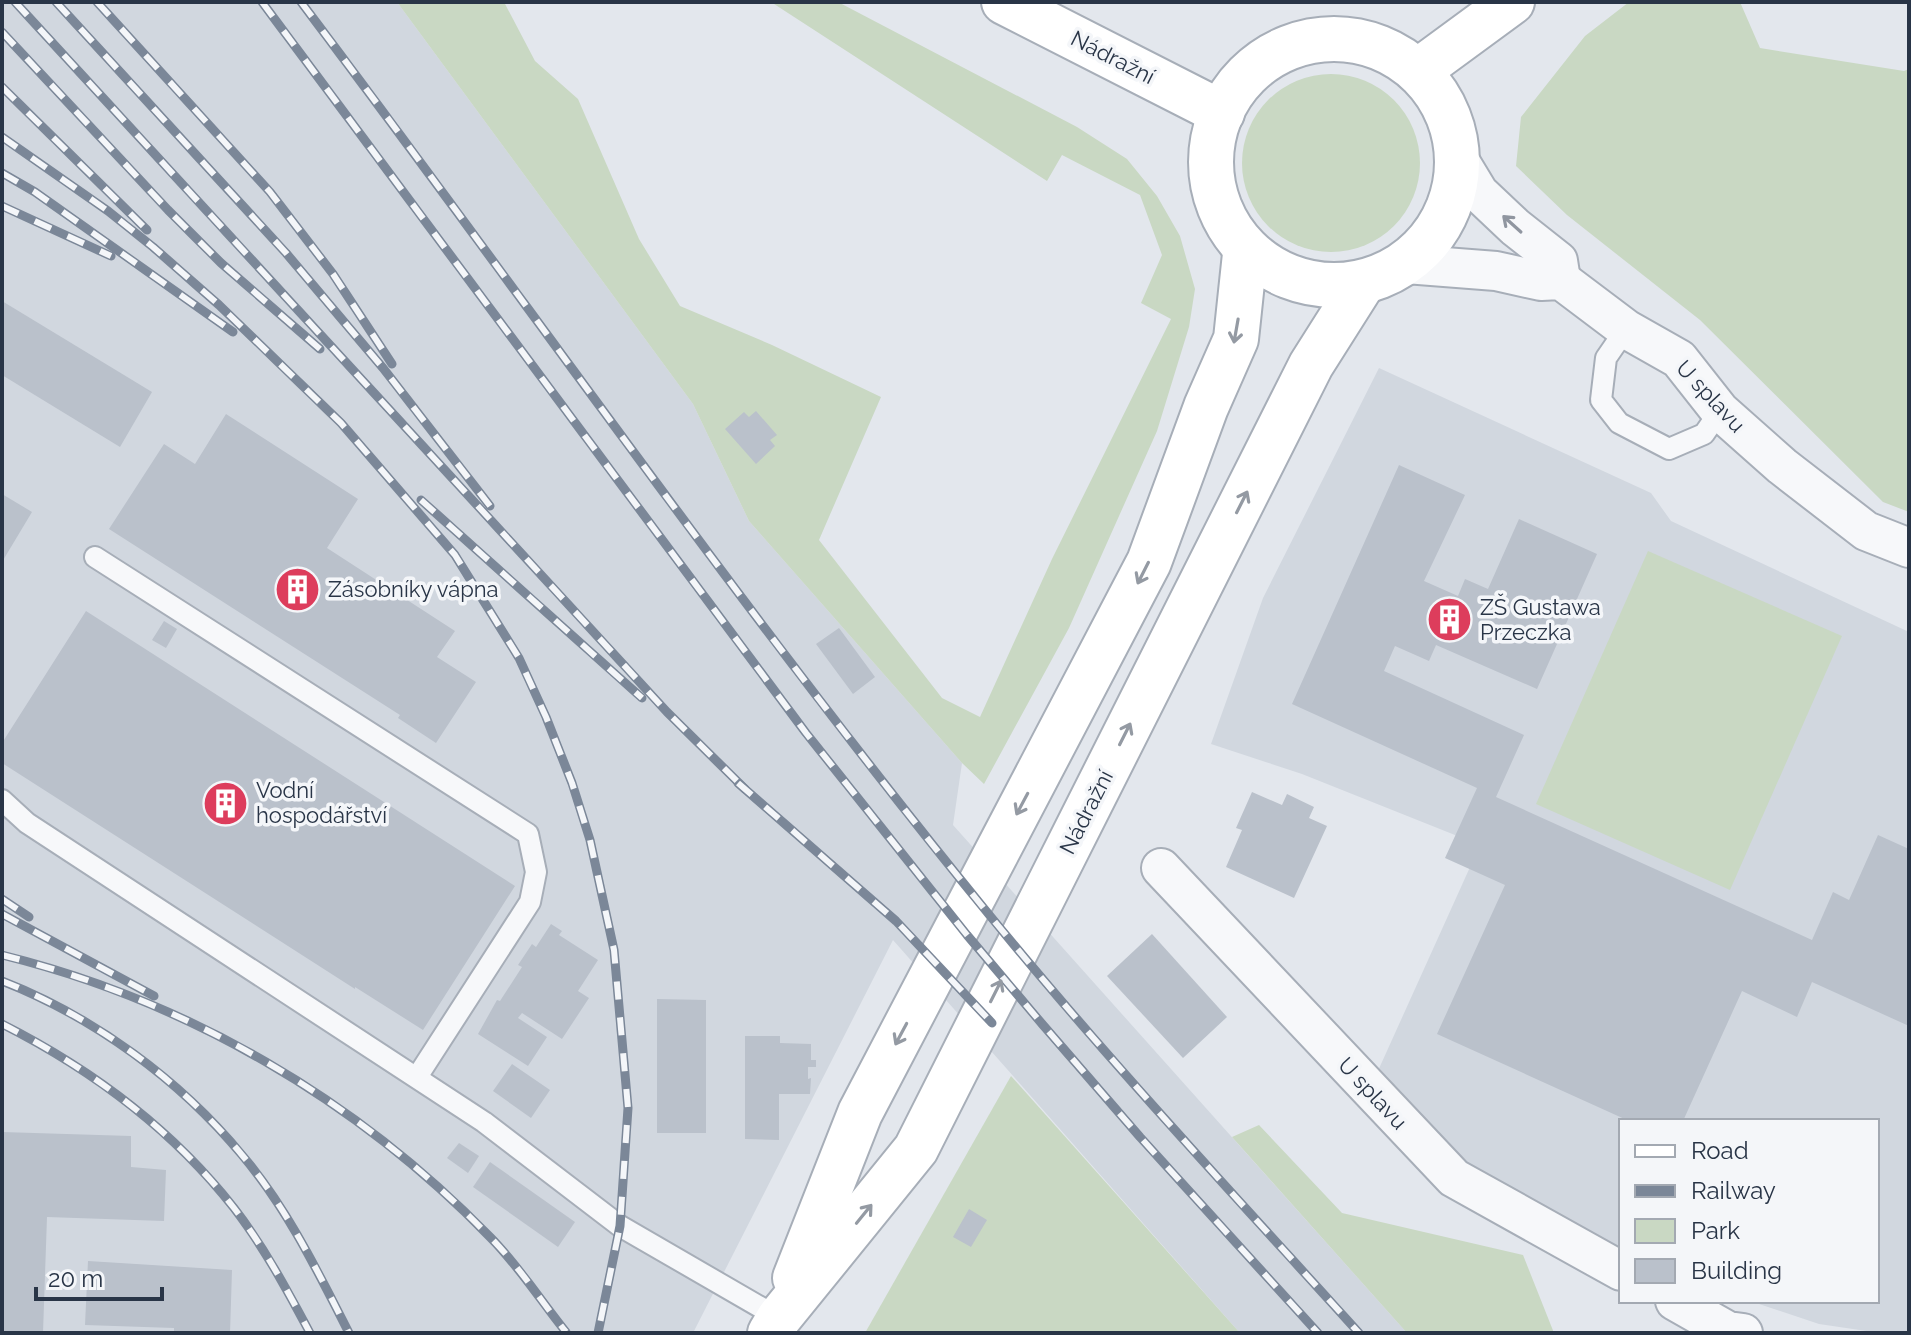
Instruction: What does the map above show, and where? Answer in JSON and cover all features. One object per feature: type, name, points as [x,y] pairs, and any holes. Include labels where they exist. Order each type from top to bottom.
[{"type":"main road","name":"Nádražní","points":[[1004,2],[1222,113]]},
{"type":"main road","points":[[1418,71],[1512,2]]},
{"type":"main road","points":[[775,1325],[860,1113],[1149,562],[1206,407],[1236,339],[1245,254],[1216,195],[1211,154],[1222,113],[1244,78],[1271,53],[1316,36],[1373,41],[1418,71],[1448,114],[1456,155],[1454,195],[1441,227],[1406,264],[1361,286],[1319,284],[1290,277],[1245,254]]},
{"type":"main road","name":"Nádražní","points":[[775,1325],[916,1149],[1311,365],[1361,286]]},
{"type":"street","points":[[1406,264],[1496,271],[1541,281],[1561,280],[1558,261],[1479,193],[1456,155]]},
{"type":"street","name":"U splavu","points":[[1561,280],[1626,329],[1679,359],[1720,411],[1782,466],[1866,531],[1909,548]]},
{"type":"street","name":"U splavu","points":[[1161,868],[1454,1178],[1619,1270]]},
{"type":"street","points":[[1679,1303],[1728,1331],[1743,1333]]},
{"type":"lane","points":[[1626,329],[1606,358],[1601,400],[1619,423],[1669,449],[1704,434],[1720,411]]},
{"type":"lane","points":[[95,557],[528,834],[536,872],[530,902],[417,1077]]},
{"type":"lane","points":[[2,800],[27,823],[484,1122],[620,1226],[775,1325]]},
{"type":"shaded area","points":[[2,2],[397,2],[693,404],[749,521],[962,763],[953,825],[1407,1333],[1240,1333],[893,940],[693,1333],[2,1333]]},
{"type":"shaded area","points":[[1379,368],[1651,493],[1671,521],[1909,632],[1909,1333],[1880,1333],[1819,1324],[1756,1303],[1879,1303],[1879,1119],[1619,1119],[1619,1257],[1466,1170],[1377,1073],[1480,845],[1302,774],[1211,744],[1263,598]]},
{"type":"green space","points":[[397,2],[504,2],[535,61],[578,99],[639,239],[680,306],[772,345],[881,397],[819,540],[942,698],[980,717],[1052,559],[1171,319],[1141,303],[1162,255],[1140,195],[1062,155],[1047,181],[771,2],[838,2],[1077,127],[1127,159],[1157,196],[1180,236],[1195,289],[1189,327],[1157,431],[1069,628],[984,784],[962,763],[749,521],[693,404]]},
{"type":"green space","points":[[1629,2],[1740,2],[1760,48],[1904,71],[1909,69],[1909,512],[1883,502],[1700,320],[1567,215],[1516,166],[1521,117],[1585,36]]},
{"type":"green space","points":[[1331,74],[1365,81],[1394,100],[1413,129],[1420,163],[1413,197],[1394,226],[1365,245],[1331,252],[1297,245],[1268,226],[1249,197],[1242,163],[1249,129],[1268,100],[1297,81]]},
{"type":"green space","points":[[1648,551],[1842,636],[1730,890],[1536,804]]},
{"type":"green space","points":[[1011,1076],[1240,1333],[865,1333]]},
{"type":"green space","points":[[1259,1125],[1342,1213],[1523,1255],[1554,1333],[1407,1333],[1232,1137]]},
{"type":"building","points":[[2,301],[152,392],[120,447],[2,375]]},
{"type":"building","points":[[756,411],[777,435],[770,440],[775,446],[756,464],[725,429],[744,412],[749,417]]},
{"type":"building","name":"Zásobníky vápna","points":[[226,414],[358,499],[327,548],[455,631],[437,657],[476,682],[436,743],[398,718],[400,715],[109,529],[164,444],[195,464]]},
{"type":"building","points":[[1399,465],[1465,495],[1424,581],[1458,596],[1465,579],[1488,589],[1519,519],[1597,554],[1537,689],[1436,645],[1429,661],[1395,646],[1384,671],[1524,735],[1496,797],[1812,940],[1833,892],[1849,900],[1878,835],[1909,849],[1909,1026],[1812,982],[1797,1017],[1742,991],[1684,1119],[1625,1119],[1437,1034],[1505,885],[1445,858],[1477,788],[1292,704]]},
{"type":"building","points":[[2,494],[32,512],[2,562]]},
{"type":"building","name":"Vodní hospodářství","points":[[86,611],[515,886],[423,1030],[2,763],[2,743]]},
{"type":"building","points":[[164,621],[177,629],[166,648],[152,640]]},
{"type":"building","points":[[839,628],[875,677],[853,694],[816,644]]},
{"type":"building","points":[[1252,792],[1282,805],[1287,794],[1314,807],[1309,818],[1327,826],[1294,898],[1226,867],[1242,830],[1236,828]]},
{"type":"building","points":[[551,924],[562,931],[559,935],[598,960],[578,991],[589,998],[562,1039],[522,1013],[518,1018],[547,1037],[528,1066],[478,1034],[497,1000],[500,1001],[522,967],[518,965],[532,944],[536,947]]},
{"type":"building","points":[[1152,934],[1227,1017],[1183,1058],[1107,976]]},
{"type":"building","points":[[657,999],[706,1000],[706,1133],[657,1133]]},
{"type":"building","points":[[745,1036],[780,1036],[780,1043],[811,1044],[811,1060],[816,1060],[816,1067],[808,1067],[810,1094],[779,1094],[779,1140],[745,1139]]},
{"type":"building","points":[[512,1064],[550,1090],[531,1118],[493,1091]]},
{"type":"building","points":[[2,1132],[131,1136],[131,1167],[166,1170],[164,1221],[47,1217],[43,1333],[2,1333]]},
{"type":"building","points":[[459,1143],[479,1156],[468,1173],[447,1158]]},
{"type":"building","points":[[490,1162],[575,1222],[558,1247],[473,1187]]},
{"type":"building","points":[[969,1209],[987,1220],[971,1247],[953,1237]]},
{"type":"building","points":[[88,1261],[232,1270],[230,1333],[85,1325]]},
{"type":"railway","points":[[15,2],[667,712],[745,789]]},
{"type":"railway","points":[[56,2],[286,253],[383,368],[490,506]]},
{"type":"railway","points":[[97,2],[270,192],[333,274],[392,364]]},
{"type":"railway","points":[[262,2],[806,733],[1043,1025],[1318,1333]]},
{"type":"railway","points":[[301,2],[727,578],[901,805],[1080,1023],[1359,1333]]},
{"type":"railway","points":[[2,32],[221,263],[320,349]]},
{"type":"railway","points":[[2,87],[147,230]]},
{"type":"railway","points":[[2,137],[108,211],[153,247],[219,305],[341,423],[455,555],[519,658],[572,783],[590,840],[614,950],[628,1108],[620,1226],[598,1333]]},
{"type":"railway","points":[[2,173],[35,192],[233,332]]},
{"type":"railway","points":[[2,206],[111,256]]},
{"type":"railway","points":[[421,500],[642,698]]},
{"type":"railway","points":[[738,783],[896,921],[992,1023]]},
{"type":"railway","points":[[2,899],[29,917]]},
{"type":"railway","points":[[2,914],[154,996]]},
{"type":"railway","points":[[2,955],[138,999],[203,1028],[266,1062],[326,1100],[384,1142],[438,1187],[490,1237],[566,1332]]},
{"type":"railway","points":[[2,981],[102,1032],[163,1076],[218,1127],[258,1175],[287,1219],[349,1333]]},
{"type":"railway","points":[[2,1024],[98,1081],[184,1152],[245,1223],[275,1269],[310,1333]]},
{"type":"place","name":"Zásobníky vápna","points":[[297,589]]},
{"type":"place","name":"ZŠ Gustawa Przeczka","points":[[1449,620]]},
{"type":"place","name":"Vodní hospodářství","points":[[225,803]]}]
